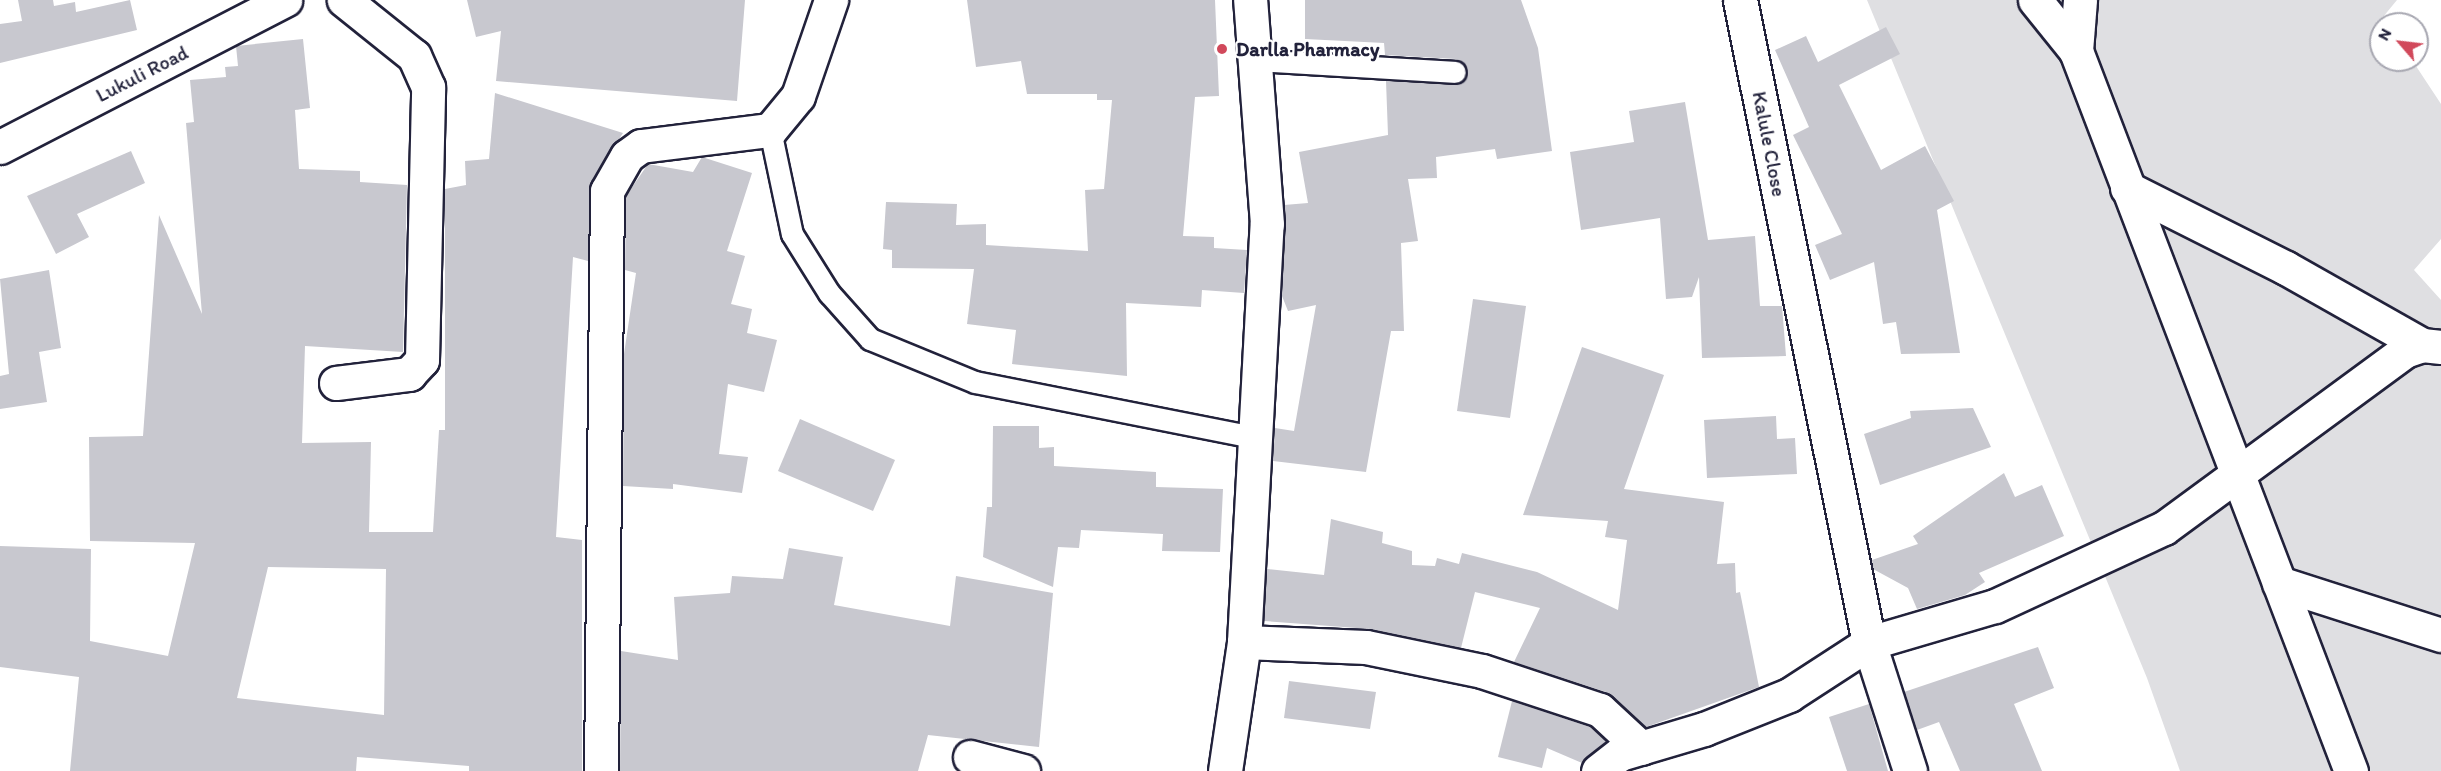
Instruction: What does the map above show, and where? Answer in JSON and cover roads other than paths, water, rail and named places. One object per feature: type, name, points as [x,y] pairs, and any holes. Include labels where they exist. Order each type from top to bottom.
[{"type":"street","name":"Lukuli Road","points":[[0,147],[285,0]]},
{"type":"street","points":[[336,383],[409,374],[418,366],[424,277],[428,87],[414,56],[344,0]]},
{"type":"street","points":[[601,771],[607,191],[627,156],[641,146],[770,130],[798,96],[831,0]]},
{"type":"street","points":[[1225,771],[1244,642],[1259,438],[1266,224],[1250,0]]},
{"type":"street","name":"Kalule Close","points":[[1740,0],[1869,643],[1910,771]]},
{"type":"street","points":[[2035,0],[2076,51],[2236,478],[2351,771]]},
{"type":"street","points":[[2076,51],[2080,0]]},
{"type":"street","points":[[2127,188],[2286,268],[2431,346]]},
{"type":"street","points":[[1598,771],[1620,754],[1789,695],[1869,643],[1995,606],[2164,528],[2236,478],[2405,351],[2431,346]]},
{"type":"street","points":[[2279,583],[2441,635]]},
{"type":"street","points":[[1244,642],[1366,647],[1482,671],[1600,710],[1641,748]]},
{"type":"street","points":[[970,757],[1023,771]]},
{"type":"lane","points":[[1254,60],[1455,72]]},
{"type":"lane","points":[[770,130],[792,234],[829,293],[870,339],[975,382],[1259,438]]},
{"type":"place","name":"Darlla Pharmacy","points":[[1222,49]]}]
